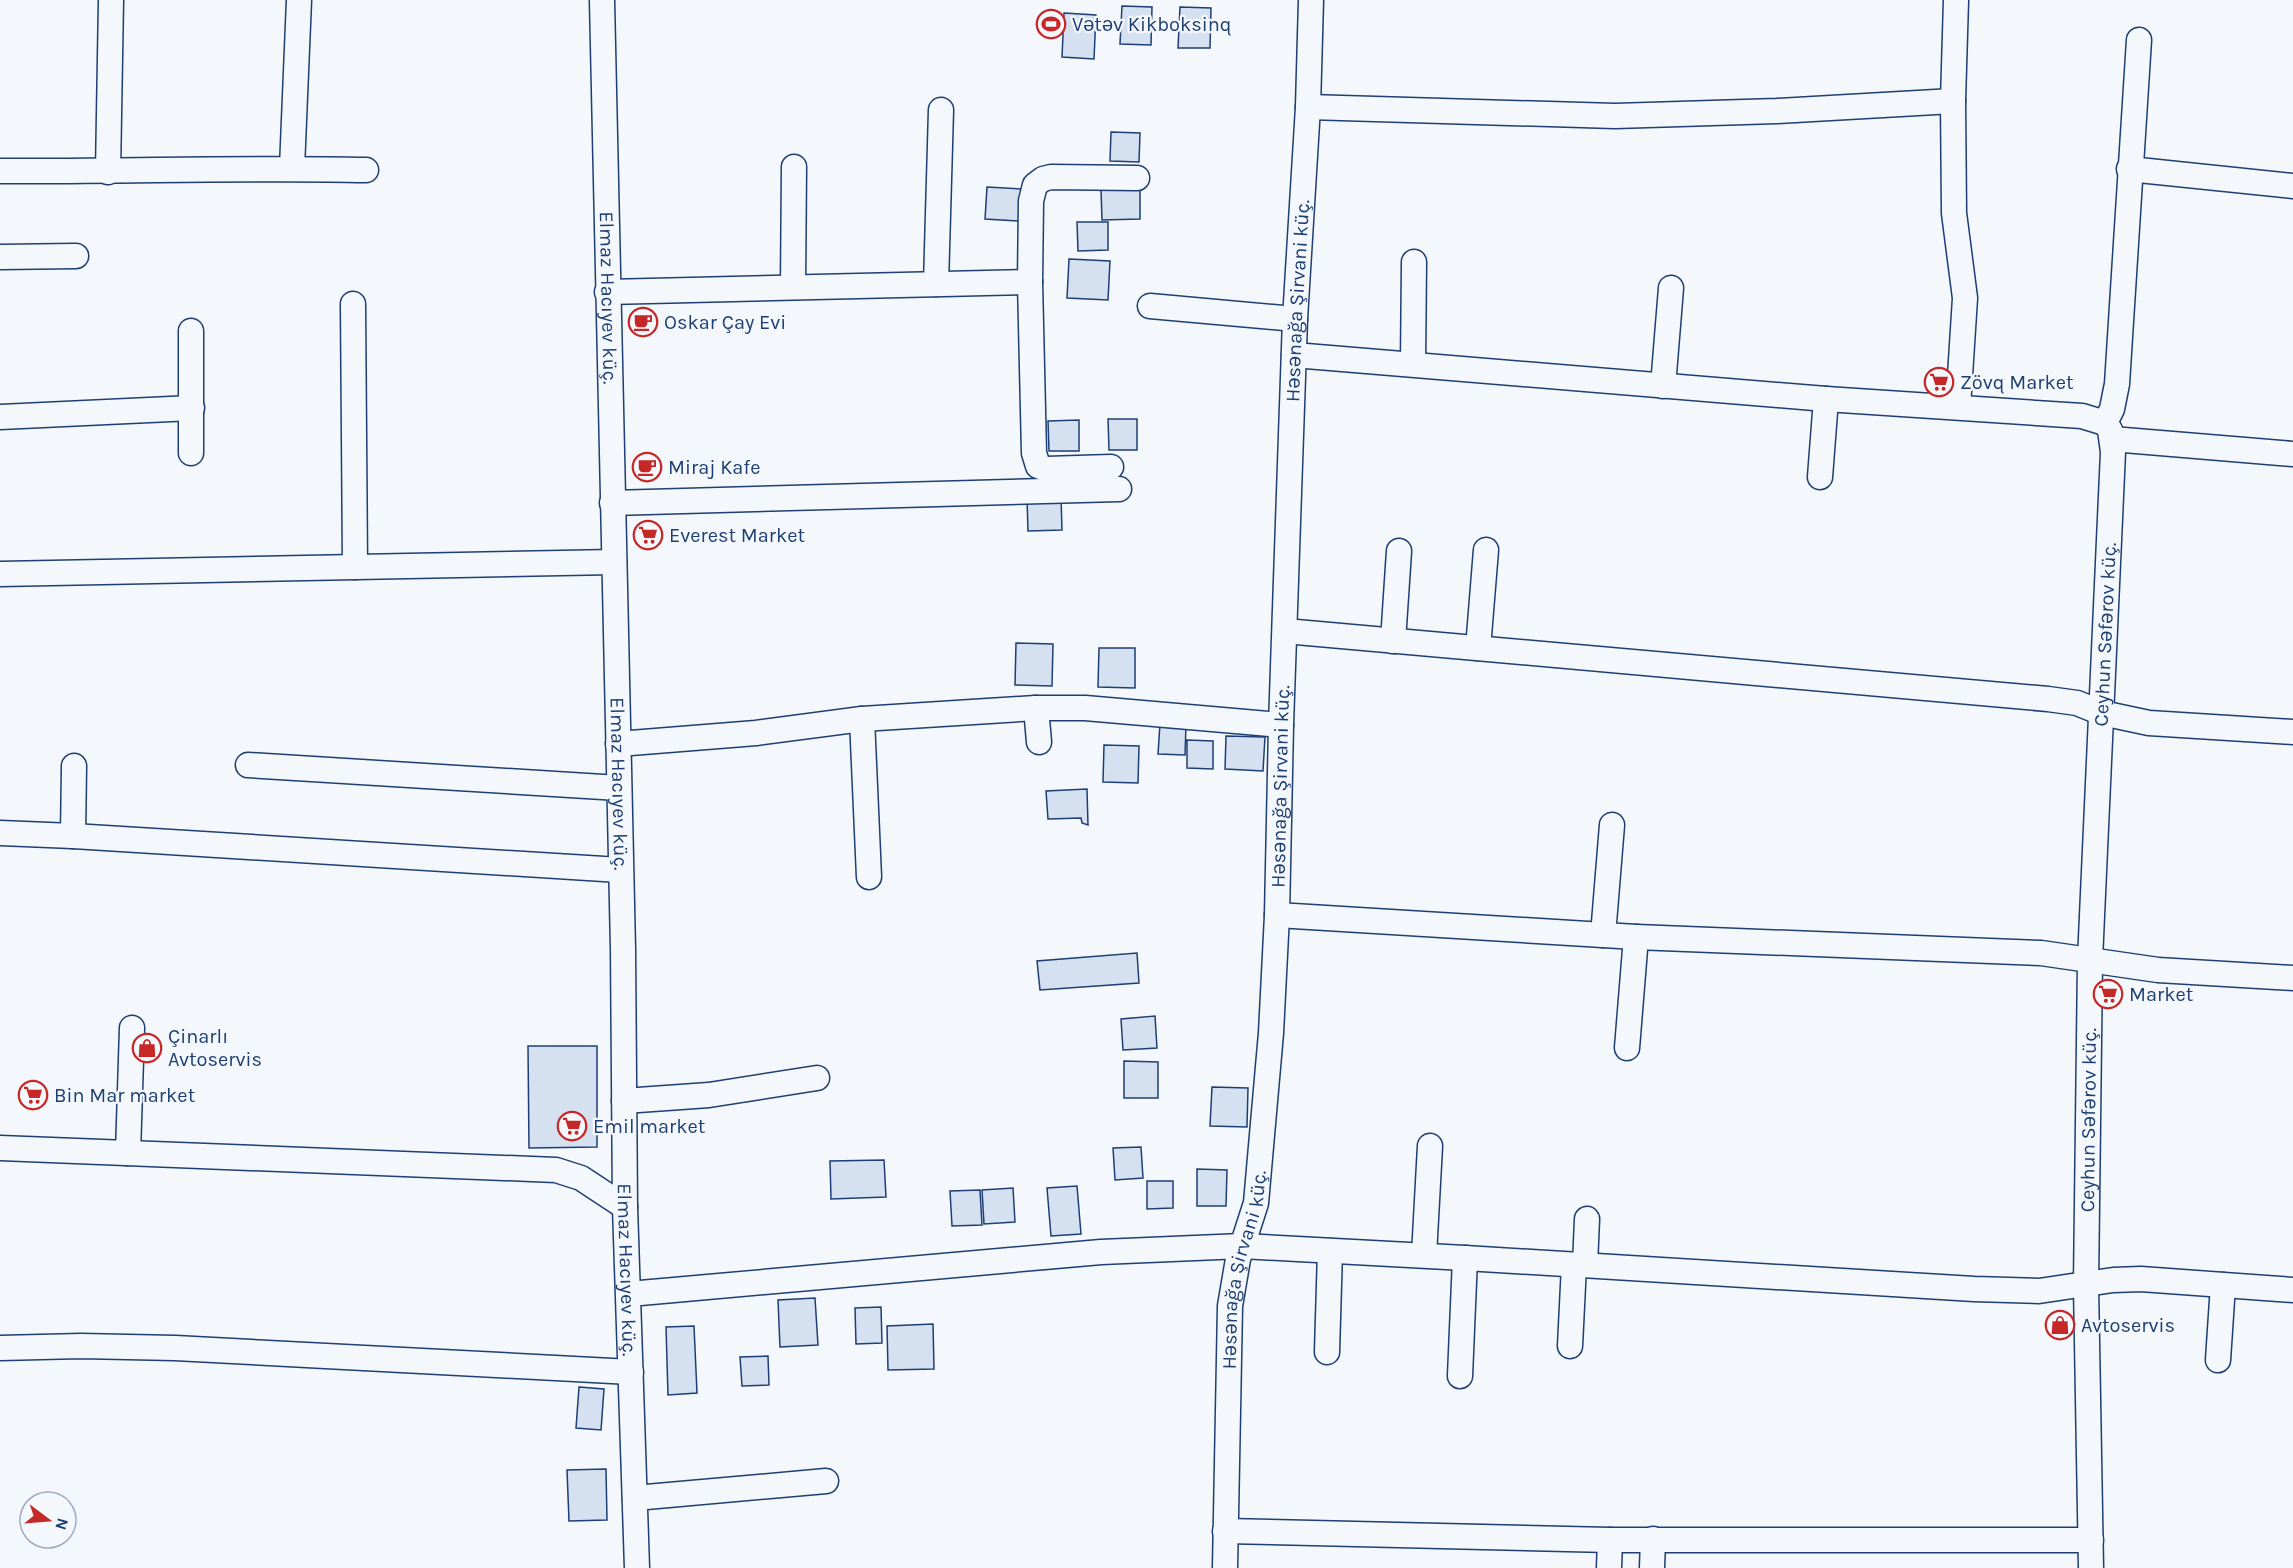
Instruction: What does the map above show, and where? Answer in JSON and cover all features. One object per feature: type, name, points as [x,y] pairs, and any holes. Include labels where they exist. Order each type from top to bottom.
[{"type":"street","points":[[108,172],[111,0]]},
{"type":"street","points":[[292,168],[299,0]]},
{"type":"street","name":"Elmaz Hacıyev küç.","points":[[602,0],[619,788],[625,1207],[637,1568]]},
{"type":"street","name":"Həsənağa Şirvani küç.","points":[[1225,1568],[1230,1306],[1234,1274],[1253,1216],[1271,1033],[1277,915],[1295,319],[1308,107],[1311,0]]},
{"type":"street","points":[[1956,0],[1953,101],[1954,213],[1965,298],[1958,407]]},
{"type":"street","name":"Ceyhun Səfərov küç.","points":[[2091,1568],[2086,1285],[2090,960],[2102,713],[2108,431],[2117,384],[2139,40]]},
{"type":"street","points":[[1308,107],[1615,117],[1953,101]]},
{"type":"street","points":[[936,284],[941,110]]},
{"type":"street","points":[[793,287],[794,166]]},
{"type":"street","points":[[0,171],[108,172],[292,168],[366,170]]},
{"type":"street","points":[[2129,169],[2293,186]]},
{"type":"street","points":[[612,503],[1115,478],[1046,469],[1038,466],[1034,453],[1030,282],[1031,201],[1035,185],[1042,179],[1051,177],[1137,178]]},
{"type":"street","points":[[0,257],[76,256]]},
{"type":"street","points":[[1413,364],[1414,262]]},
{"type":"street","points":[[607,292],[1030,282]]},
{"type":"street","points":[[1663,386],[1671,288]]},
{"type":"street","points":[[353,304],[355,567]]},
{"type":"street","points":[[1150,306],[1295,319]]},
{"type":"street","points":[[191,331],[191,453]]},
{"type":"street","points":[[1294,355],[1826,399],[2082,416],[2108,431],[2293,454]]},
{"type":"street","points":[[1820,477],[1826,399]]},
{"type":"street","points":[[0,417],[192,408]]},
{"type":"street","points":[[1478,648],[1486,550]]},
{"type":"street","points":[[1393,641],[1399,551]]},
{"type":"street","points":[[0,574],[614,561]]},
{"type":"street","points":[[1285,631],[2048,699],[2077,704],[2102,713],[2149,723],[2293,732]]},
{"type":"street","points":[[618,744],[756,733],[862,719],[1036,708],[1085,708],[1281,725]]},
{"type":"street","points":[[1036,708],[1039,742]]},
{"type":"street","points":[[862,719],[869,877]]},
{"type":"street","points":[[248,765],[619,788]]},
{"type":"street","points":[[74,766],[74,836]]},
{"type":"street","points":[[1603,935],[1612,825]]},
{"type":"street","points":[[0,833],[620,870]]},
{"type":"street","points":[[1277,915],[1603,935],[2042,953],[2158,970],[2293,978]]},
{"type":"street","points":[[1627,1048],[1636,936]]},
{"type":"street","points":[[128,1153],[132,1028]]},
{"type":"street","points":[[624,1101],[709,1095],[817,1077]]},
{"type":"street","points":[[1424,1255],[1430,1146]]},
{"type":"street","points":[[0,1148],[556,1170],[581,1178],[625,1207]]},
{"type":"street","points":[[1570,1346],[1579,1265],[1587,1219]]},
{"type":"street","points":[[629,1294],[1101,1252],[1242,1246],[1984,1290],[2039,1292],[2113,1280],[2141,1279],[2293,1290]]},
{"type":"street","points":[[1327,1352],[1330,1251]]},
{"type":"street","points":[[1460,1377],[1465,1258]]},
{"type":"street","points":[[2218,1360],[2223,1285]]},
{"type":"street","points":[[0,1348],[81,1346],[175,1348],[631,1371]]},
{"type":"street","points":[[635,1498],[826,1482]]},
{"type":"street","points":[[1226,1531],[1610,1540],[2091,1540]]},
{"type":"street","points":[[1652,1568],[1653,1539]]},
{"type":"street","points":[[1609,1568],[1610,1540]]},
{"type":"building","points":[[1122,6],[1152,7],[1151,45],[1120,44]]},
{"type":"building","points":[[1180,7],[1211,8],[1210,48],[1178,48]]},
{"type":"building","points":[[1064,13],[1096,15],[1094,59],[1062,57]]},
{"type":"building","points":[[1111,132],[1140,133],[1139,162],[1110,161]]},
{"type":"building","points":[[987,187],[1021,189],[1019,221],[985,219]]},
{"type":"building","points":[[1140,189],[1140,219],[1102,220],[1101,190]]},
{"type":"building","points":[[1077,222],[1108,222],[1108,250],[1078,251]]},
{"type":"building","points":[[1069,259],[1110,261],[1108,300],[1067,298]]},
{"type":"building","points":[[1108,419],[1137,419],[1137,450],[1109,450]]},
{"type":"building","points":[[1079,420],[1079,451],[1049,451],[1048,421]]},
{"type":"building","points":[[1061,497],[1062,530],[1028,531],[1027,498]]},
{"type":"building","points":[[1016,643],[1053,644],[1052,686],[1015,685]]},
{"type":"building","points":[[1099,648],[1135,648],[1135,688],[1098,687]]},
{"type":"building","points":[[1160,724],[1186,725],[1185,755],[1158,754]]},
{"type":"building","points":[[1226,736],[1265,737],[1263,771],[1225,769]]},
{"type":"building","points":[[1187,740],[1213,741],[1213,769],[1187,768]]},
{"type":"building","points":[[1104,745],[1139,746],[1138,783],[1103,782]]},
{"type":"building","points":[[1087,789],[1088,825],[1082,823],[1081,818],[1048,819],[1046,791]]},
{"type":"building","points":[[1137,953],[1139,983],[1040,990],[1037,961]]},
{"type":"building","points":[[1155,1016],[1157,1048],[1123,1050],[1121,1019]]},
{"type":"building","points":[[528,1046],[597,1046],[597,1147],[529,1148]]},
{"type":"building","points":[[1124,1061],[1158,1062],[1158,1098],[1124,1098]]},
{"type":"building","points":[[1212,1087],[1248,1088],[1247,1127],[1210,1126]]},
{"type":"building","points":[[1141,1147],[1143,1178],[1115,1180],[1113,1148]]},
{"type":"building","points":[[884,1160],[886,1197],[831,1199],[830,1161]]},
{"type":"building","points":[[1197,1169],[1227,1170],[1226,1206],[1197,1206]]},
{"type":"building","points":[[1147,1181],[1173,1181],[1173,1208],[1147,1209]]},
{"type":"building","points":[[1077,1186],[1081,1234],[1051,1236],[1047,1188]]},
{"type":"building","points":[[1013,1188],[1015,1222],[984,1224],[982,1190]]},
{"type":"building","points":[[980,1190],[982,1225],[952,1226],[950,1191]]},
{"type":"building","points":[[815,1298],[818,1345],[780,1347],[778,1300]]},
{"type":"building","points":[[881,1307],[882,1343],[856,1344],[855,1308]]},
{"type":"building","points":[[933,1324],[934,1369],[888,1370],[887,1326]]},
{"type":"building","points":[[694,1326],[697,1393],[668,1395],[666,1327]]},
{"type":"building","points":[[768,1356],[769,1385],[742,1386],[740,1357]]},
{"type":"building","points":[[579,1387],[604,1389],[601,1430],[576,1428]]},
{"type":"building","points":[[606,1469],[607,1520],[569,1521],[567,1470]]},
{"type":"place","name":"Vətəv Kikboksinq","points":[[1051,24]]},
{"type":"place","name":"Oskar Çay Evi","points":[[643,322]]},
{"type":"place","name":"Zövq Market","points":[[1939,382]]},
{"type":"place","name":"Miraj Kafe","points":[[647,467]]},
{"type":"place","name":"Everest Market","points":[[648,535]]},
{"type":"place","name":"Market","points":[[2108,994]]},
{"type":"place","name":"Çinarlı Avtoservis","points":[[147,1048]]},
{"type":"place","name":"Bin Mar market","points":[[33,1095]]},
{"type":"place","name":"Emil market","points":[[572,1126]]},
{"type":"place","name":"Avtoservis","points":[[2060,1325]]}]
